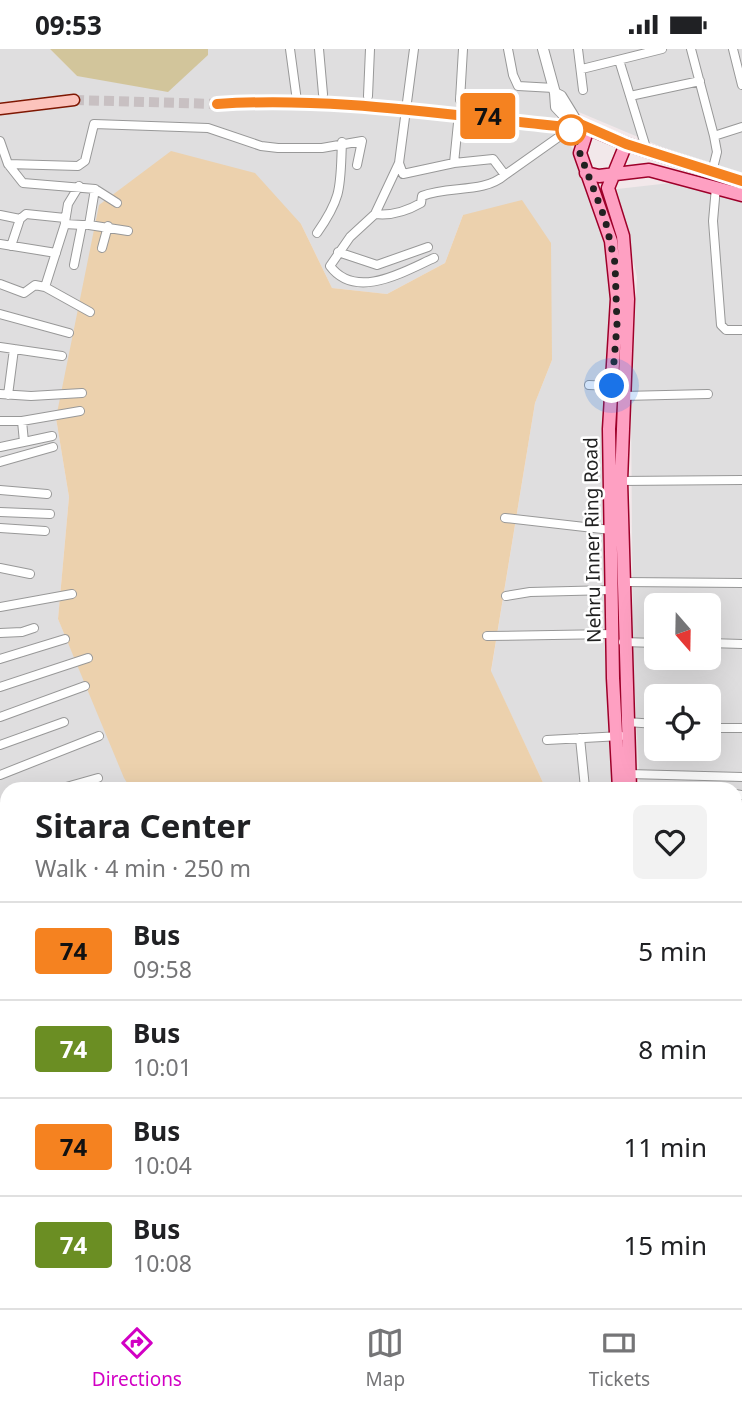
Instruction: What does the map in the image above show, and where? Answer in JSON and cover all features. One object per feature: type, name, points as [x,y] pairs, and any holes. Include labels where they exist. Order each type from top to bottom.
[{"type":"main road","points":[[0,109],[74,100]]},
{"type":"main road","points":[[217,104],[297,101],[459,113],[575,126],[742,181]]},
{"type":"main road","name":"Nehru Inner Ring Road","points":[[575,126],[580,153],[605,219],[615,263],[617,325],[612,386],[615,481],[623,582],[627,722],[622,736],[619,782]]},
{"type":"main road","name":"Nehru Inner Ring Road","points":[[626,144],[613,173],[609,196],[622,236],[628,285],[623,397],[611,530],[611,590],[612,634],[630,782]]},
{"type":"main road","points":[[586,173],[649,170],[742,195]]},
{"type":"street","points":[[290,49],[297,101]]},
{"type":"street","points":[[319,49],[323,94]]},
{"type":"street","points":[[368,96],[370,49]]},
{"type":"street","points":[[414,49],[399,163],[375,214],[331,261],[332,269],[348,278],[369,282],[390,279],[434,258]]},
{"type":"street","points":[[460,100],[463,49]]},
{"type":"street","points":[[508,49],[518,86],[555,90]]},
{"type":"street","points":[[375,214],[397,213],[417,206],[421,203],[422,196],[433,192],[491,186],[575,126],[557,110],[555,90],[543,49]]},
{"type":"street","points":[[578,49],[583,90]]},
{"type":"street","points":[[582,69],[642,51],[662,49]]},
{"type":"street","points":[[691,49],[717,152],[712,172]]},
{"type":"street","points":[[733,49],[742,85]]},
{"type":"street","points":[[619,60],[647,151]]},
{"type":"street","points":[[630,96],[700,82]]},
{"type":"street","points":[[454,163],[459,113]]},
{"type":"street","points":[[8,164],[84,164],[91,128],[99,124],[208,128],[261,146],[278,148],[322,148],[342,142],[362,141],[357,166]]},
{"type":"street","points":[[714,136],[742,127]]},
{"type":"street","points":[[0,141],[8,164],[23,183],[95,189],[117,203]]},
{"type":"street","points":[[317,233],[334,209],[341,191],[342,142]]},
{"type":"street","points":[[399,163],[403,174],[454,163],[493,159],[505,175]]},
{"type":"street","points":[[45,287],[68,204],[79,186]]},
{"type":"street","points":[[716,187],[713,221],[720,325],[726,330],[742,330]]},
{"type":"street","points":[[74,265],[95,189]]},
{"type":"street","points":[[11,246],[19,219],[26,214],[86,225],[108,226],[128,232]]},
{"type":"street","points":[[0,215],[19,219]]},
{"type":"street","points":[[102,248],[108,226]]},
{"type":"street","points":[[0,244],[56,253]]},
{"type":"street","points":[[338,252],[377,265],[428,247]]},
{"type":"street","points":[[0,284],[24,293],[35,285],[45,287],[90,312]]},
{"type":"street","points":[[0,314],[69,333]]},
{"type":"street","points":[[0,347],[62,356]]},
{"type":"street","points":[[14,349],[4,394],[82,393]]},
{"type":"street","points":[[589,384],[612,386]]},
{"type":"street","points":[[623,397],[708,394]]},
{"type":"street","points":[[0,421],[22,421],[80,411]]},
{"type":"street","points":[[22,421],[24,442]]},
{"type":"street","points":[[0,447],[52,436]]},
{"type":"street","points":[[0,462],[53,447]]},
{"type":"street","points":[[615,481],[742,480]]},
{"type":"street","points":[[0,490],[47,495]]},
{"type":"street","points":[[0,512],[50,514]]},
{"type":"street","points":[[505,518],[611,530]]},
{"type":"street","points":[[0,528],[46,531]]},
{"type":"street","points":[[0,568],[30,574]]},
{"type":"street","points":[[623,582],[742,583]]},
{"type":"street","points":[[506,596],[530,592],[611,590]]},
{"type":"street","points":[[0,607],[72,594]]},
{"type":"street","points":[[0,633],[22,632],[34,628]]},
{"type":"street","points":[[487,636],[612,634]]},
{"type":"street","points":[[0,659],[65,639]]},
{"type":"street","points":[[623,642],[644,643]]},
{"type":"street","points":[[721,643],[742,644]]},
{"type":"street","points":[[0,687],[88,658]]},
{"type":"street","points":[[0,717],[85,686]]},
{"type":"street","points":[[0,745],[64,722]]},
{"type":"street","points":[[627,722],[644,723]]},
{"type":"street","points":[[721,727],[742,728]]},
{"type":"street","points":[[0,775],[99,736]]},
{"type":"street","points":[[547,740],[622,736]]},
{"type":"street","points":[[580,738],[584,782]]},
{"type":"street","points":[[629,774],[742,777]]},
{"type":"street","points":[[84,782],[98,778]]},
{"type":"shaded area","points":[[0,49],[50,49],[77,76],[208,55],[208,49],[742,49],[742,174],[688,158],[562,105],[553,122],[591,174],[619,253],[609,407],[616,782],[543,782],[491,672],[535,403],[552,360],[463,215],[445,263],[387,294],[332,288],[301,224],[56,418],[69,497],[58,619],[128,782],[0,782]]},
{"type":"shaded area","points":[[50,49],[208,49],[208,55],[168,92],[77,76]]},
{"type":"shaded area","points":[[171,151],[255,173],[301,224],[332,288],[387,294],[445,263],[463,215],[522,200],[551,243],[552,360],[535,403],[491,671],[543,782],[127,782],[58,619],[69,497],[56,418],[99,205]]},
{"type":"shaded area","points":[[697,180],[742,194],[742,782],[640,782],[633,657],[631,404],[637,277],[617,189]]},
{"type":"tunnel","points":[[74,100],[217,104]]},
{"type":"bus line","name":"74","points":[[217,104],[297,101],[459,113],[568,127],[573,130],[577,129],[578,123],[626,144],[742,181]]},
{"type":"route","points":[[571,130],[605,219],[615,263],[617,325],[612,386]]}]
